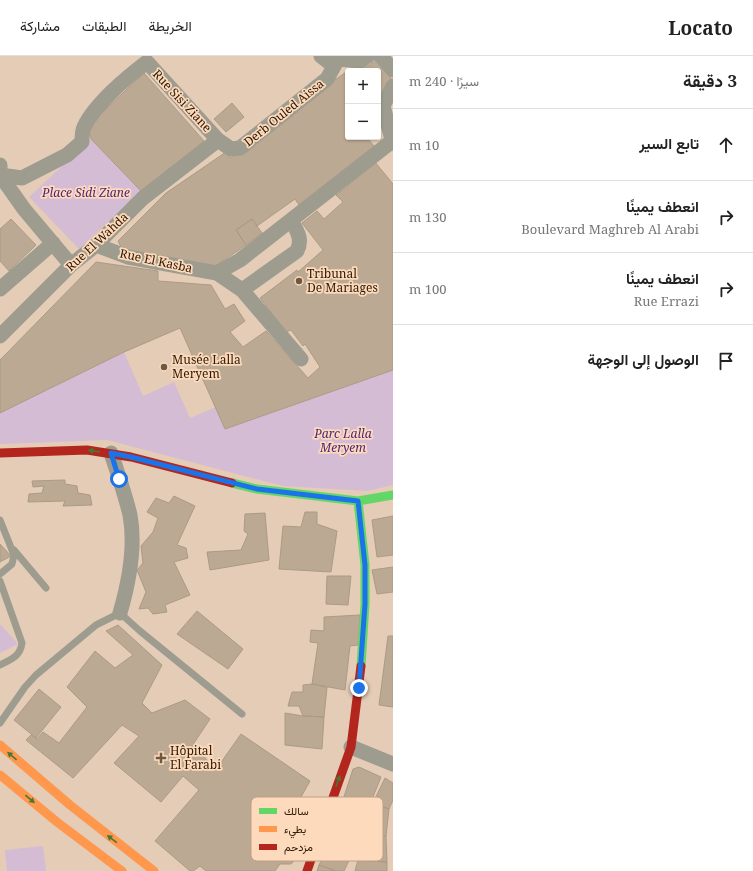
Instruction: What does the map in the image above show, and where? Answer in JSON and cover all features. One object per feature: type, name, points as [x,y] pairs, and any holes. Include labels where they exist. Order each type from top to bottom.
[{"type":"main road","points":[[0,453],[87,450],[131,457],[257,489],[358,501],[393,495]]},
{"type":"main road","points":[[333,797],[351,747],[359,688],[365,604],[365,565],[358,501]]},
{"type":"main road","points":[[0,745],[64,813],[125,863],[154,871]]},
{"type":"main road","points":[[0,774],[64,813],[125,863]]},
{"type":"main road","points":[[307,871],[311,861]]},
{"type":"street","points":[[321,56],[337,60],[361,61],[367,56]]},
{"type":"street","points":[[381,56],[393,70]]},
{"type":"street","points":[[0,175],[22,178],[67,155],[82,142],[83,127],[102,102],[147,59]]},
{"type":"street","name":"Rue Sisi Ziane","points":[[147,59],[218,140]]},
{"type":"street","name":"Derb Ouled Aissa","points":[[218,140],[231,149],[240,148],[327,79],[337,60]]},
{"type":"street","points":[[301,359],[242,290],[217,273],[240,260],[392,142],[383,106],[393,86]]},
{"type":"street","name":"Rue El Wahda","points":[[0,335],[71,265],[96,245],[143,198],[218,140]]},
{"type":"street","points":[[0,165],[0,175],[71,265]]},
{"type":"street","points":[[242,290],[297,251],[300,241],[291,220]]},
{"type":"street","points":[[0,289],[53,243]]},
{"type":"street","name":"Rue El Kasba","points":[[96,245],[128,257],[217,273]]},
{"type":"street","points":[[111,453],[125,497],[132,531],[132,547],[126,590],[120,613]]},
{"type":"street","points":[[351,747],[393,764]]},
{"type":"lane","points":[[0,520],[14,555],[12,564],[0,574]]},
{"type":"lane","points":[[12,549],[46,588]]},
{"type":"lane","points":[[0,581],[22,643],[21,651],[17,656],[0,665]]},
{"type":"lane","points":[[0,723],[25,687],[36,675],[96,625],[120,613],[242,714]]},
{"type":"green space","name":"Place Sidi Ziane","points":[[91,139],[141,191],[79,249],[29,197]]},
{"type":"green space","name":"Parc Lalla Meryem","points":[[124,352],[143,396],[174,382],[190,418],[216,407],[225,429],[393,370],[393,485],[368,491],[283,486],[107,440],[0,444],[0,413]]},
{"type":"green space","points":[[0,624],[18,644],[0,653]]},
{"type":"green space","points":[[43,846],[46,871],[7,871],[5,850]]},
{"type":"building","points":[[375,56],[392,80],[381,102],[381,68],[365,68],[372,63],[369,60]]},
{"type":"building","points":[[144,73],[204,141],[141,191],[91,139],[88,126]]},
{"type":"building","points":[[345,73],[345,140],[369,140],[376,148],[301,208],[295,199],[257,226],[252,219],[236,230],[246,245],[211,269],[125,255],[118,241],[166,193],[226,152],[231,158],[306,100]]},
{"type":"building","points":[[232,103],[244,117],[226,132],[214,119]]},
{"type":"building","points":[[375,162],[393,184],[393,370],[225,429],[180,328],[124,352],[0,413],[0,360],[96,262],[158,271],[158,281],[211,285],[225,309],[234,304],[245,321],[230,332],[243,347],[266,331],[308,378],[320,367],[305,344],[303,346],[291,330],[286,332],[260,298],[297,270],[298,272],[323,250],[302,223],[317,211],[324,219],[343,202],[336,195],[348,186],[348,183]]},
{"type":"building","points":[[11,219],[36,245],[9,271],[0,261],[0,229]]},
{"type":"building","points":[[252,219],[262,233],[246,245],[236,230]]},
{"type":"building","points":[[65,480],[65,484],[77,486],[78,493],[90,495],[92,505],[63,506],[65,501],[28,502],[29,494],[42,493],[44,486],[33,487],[32,481]]},
{"type":"building","points":[[174,496],[195,506],[177,545],[186,548],[188,558],[174,562],[190,595],[165,605],[167,612],[153,614],[148,608],[139,609],[146,592],[137,570],[143,563],[141,546],[153,532],[158,518],[147,512],[156,498],[169,503]]},
{"type":"building","points":[[305,512],[317,512],[317,524],[337,531],[331,572],[279,569],[283,526],[301,527]]},
{"type":"building","points":[[265,513],[269,560],[210,570],[207,552],[241,550],[248,534],[244,531],[245,514]]},
{"type":"building","points":[[393,516],[393,555],[377,557],[372,520]]},
{"type":"building","points":[[0,544],[11,556],[0,562]]},
{"type":"building","points":[[393,567],[393,592],[377,594],[372,570]]},
{"type":"building","points":[[327,576],[351,576],[348,605],[326,604]]},
{"type":"building","points":[[197,611],[243,649],[228,669],[177,634]]},
{"type":"building","points":[[360,615],[358,645],[350,646],[345,690],[312,684],[318,643],[310,642],[311,630],[324,631],[324,617]]},
{"type":"building","name":"Hôpital El Farabi","points":[[118,625],[162,665],[142,703],[152,713],[185,700],[210,719],[194,743],[215,771],[241,734],[310,781],[301,797],[251,797],[251,861],[294,861],[291,864],[280,864],[275,871],[206,871],[200,866],[193,871],[190,871],[155,841],[199,790],[183,776],[161,802],[114,763],[139,736],[122,725],[73,778],[26,740],[31,735],[37,739],[43,732],[59,743],[87,707],[67,687],[95,651],[115,668],[133,655],[106,631]]},
{"type":"building","points":[[388,636],[393,636],[393,707],[379,705]]},
{"type":"building","points":[[312,684],[327,687],[324,717],[303,716],[299,706],[288,706],[292,692],[303,692],[303,685]]},
{"type":"building","points":[[39,689],[61,707],[36,738],[14,720]]},
{"type":"building","points":[[285,713],[324,717],[322,749],[285,745]]},
{"type":"building","points":[[359,767],[381,777],[373,797],[344,797],[353,769]]},
{"type":"building","points":[[385,778],[393,783],[393,800],[389,809],[383,807],[383,797],[376,797]]},
{"type":"building","points":[[383,807],[389,809],[386,836],[383,835]]},
{"type":"building","points":[[383,835],[386,836],[387,862],[372,861],[383,861]]},
{"type":"building","points":[[321,861],[349,861],[344,871],[336,871],[319,865]]},
{"type":"building","points":[[358,861],[387,862],[387,871],[355,871]]},
{"type":"building","points":[[319,865],[336,871],[317,871]]},
{"type":"traffic: fast","points":[[232,483],[257,489],[358,501],[393,495]]},
{"type":"traffic: fast","points":[[358,501],[365,565],[365,604],[361,666]]},
{"type":"traffic: slow","points":[[0,745],[70,805],[154,871]]},
{"type":"traffic: slow","points":[[0,775],[57,822],[122,871]]},
{"type":"traffic: jam","points":[[0,453],[87,450],[131,457],[232,483]]},
{"type":"traffic: jam","points":[[333,797],[351,747],[361,666]]},
{"type":"traffic: jam","points":[[307,871],[311,861]]},
{"type":"place","name":"Tribunal De Mariages","points":[[299,281]]},
{"type":"place","name":"Musée Lalla Meryem","points":[[164,367]]},
{"type":"place","name":"Hôpital El Farabi","points":[[161,758]]},
{"type":"route","points":[[119,479],[111,453],[257,489],[322,498],[358,501],[365,565],[365,604],[359,688]]}]
